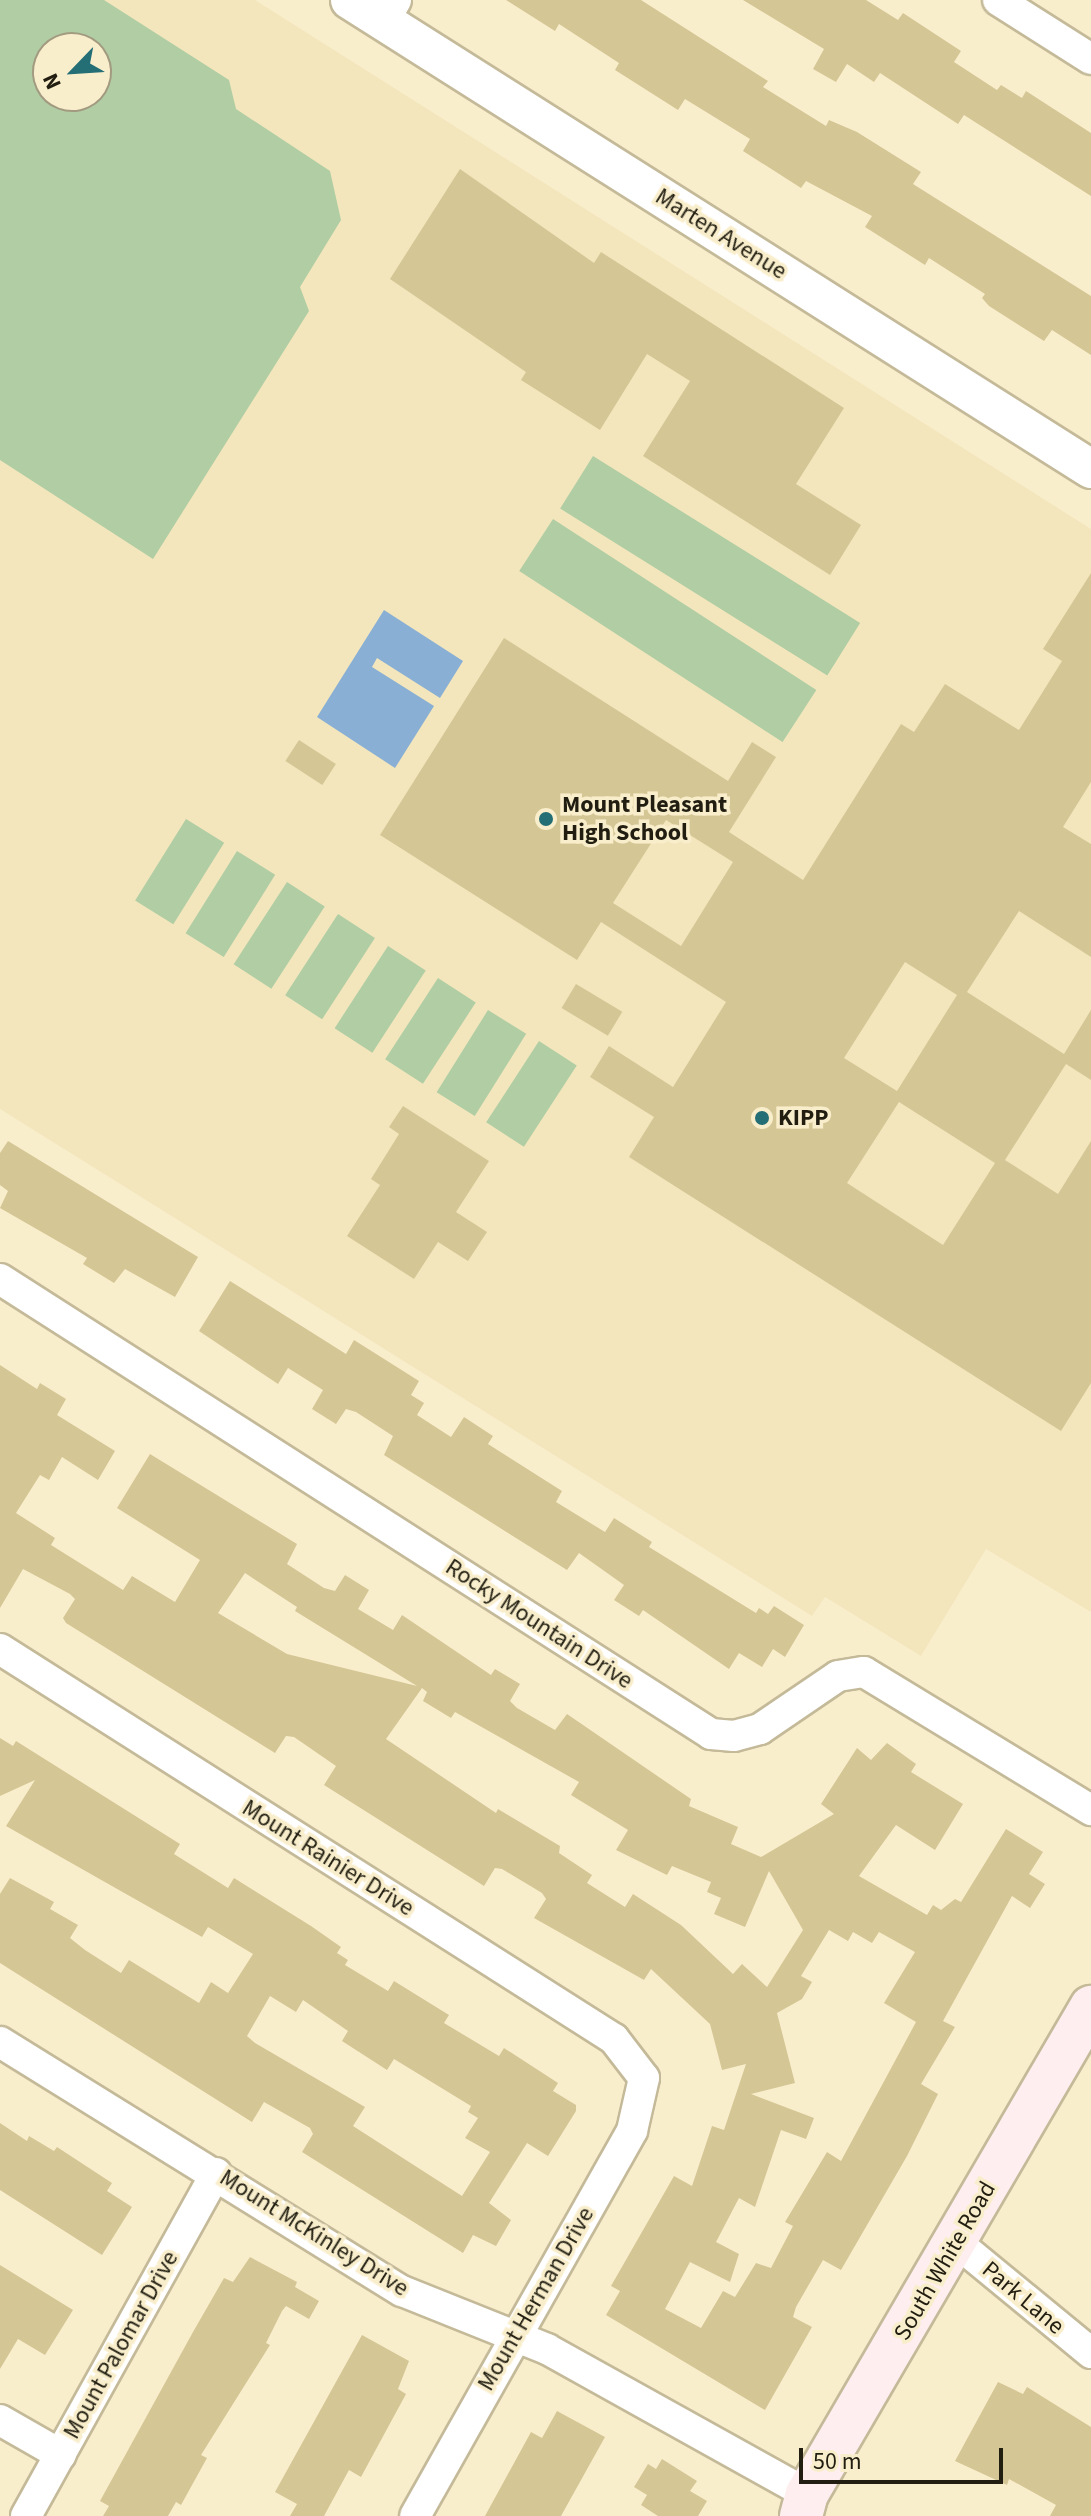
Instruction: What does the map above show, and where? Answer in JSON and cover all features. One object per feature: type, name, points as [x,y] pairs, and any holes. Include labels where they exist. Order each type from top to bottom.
[{"type":"main road","name":"South White Road","points":[[804,2505],[1091,2007]]},
{"type":"street","name":"Marten Avenue","points":[[350,0],[390,11],[1091,469]]},
{"type":"street","points":[[998,0],[1091,59]]},
{"type":"street","name":"Rocky Mountain Drive","points":[[0,1279],[711,1734],[734,1736],[760,1729],[838,1676],[864,1672],[1091,1810]]},
{"type":"street","name":"Mount Rainier Drive","points":[[0,1649],[614,2039],[644,2078]]},
{"type":"street","name":"Mount McKinley Drive","points":[[0,2042],[402,2291],[515,2334],[804,2505]]},
{"type":"street","name":"Mount Herman Drive","points":[[415,2516],[632,2131],[644,2078]]},
{"type":"street","name":"Mount Palomar Drive","points":[[26,2516],[216,2173]]},
{"type":"street","name":"Park Lane","points":[[956,2242],[1091,2353]]},
{"type":"street","points":[[0,2420],[61,2455]]},
{"type":"shaded area","name":"Mount Pleasant High School","points":[[0,0],[255,0],[1091,529],[1091,1612],[986,1549],[921,1656],[825,1597],[812,1616],[0,1109]]},
{"type":"green space","points":[[0,0],[104,0],[229,80],[236,109],[330,171],[341,220],[300,287],[309,311],[153,559],[0,460]]},
{"type":"green space","points":[[593,456],[860,623],[827,676],[560,509]]},
{"type":"green space","points":[[553,519],[816,690],[783,742],[519,571]]},
{"type":"green space","points":[[186,819],[224,843],[173,924],[135,900]]},
{"type":"green space","points":[[237,851],[275,875],[224,957],[186,933]]},
{"type":"green space","points":[[287,882],[325,907],[271,989],[234,964]]},
{"type":"green space","points":[[338,914],[375,938],[322,1019],[285,995]]},
{"type":"green space","points":[[388,946],[426,971],[372,1053],[335,1028]]},
{"type":"green space","points":[[438,978],[476,1003],[423,1084],[385,1059]]},
{"type":"green space","points":[[488,1010],[526,1034],[475,1116],[437,1092]]},
{"type":"green space","points":[[539,1041],[577,1066],[524,1147],[486,1122]]},
{"type":"water","points":[[384,610],[463,661],[440,698],[377,658],[372,667],[434,706],[395,768],[317,717]]},
{"type":"building","points":[[506,0],[641,0],[768,81],[763,87],[826,126],[829,120],[857,132],[921,172],[913,184],[1091,296],[1091,355],[1052,330],[1044,341],[989,306],[982,298],[985,294],[929,258],[925,265],[865,227],[872,216],[806,181],[801,188],[743,151],[750,139],[685,99],[678,110],[615,70],[619,63],[559,24],[555,31]]},
{"type":"building","points":[[743,0],[866,0],[898,20],[903,13],[961,51],[954,62],[997,90],[1001,85],[1022,98],[1026,91],[1091,133],[1091,196],[964,115],[958,124],[880,73],[874,82],[847,64],[836,82],[813,69],[824,49]]},
{"type":"building","points":[[460,169],[594,263],[601,252],[844,408],[796,484],[861,525],[830,575],[643,456],[690,381],[647,354],[600,430],[521,380],[526,372],[390,279]]},
{"type":"building","points":[[1091,573],[1091,782],[1063,827],[1091,844],[1091,957],[1019,911],[967,992],[1064,1054],[1091,1010],[1091,1080],[1066,1064],[1005,1160],[1058,1194],[1091,1141],[1091,1383],[1061,1431],[629,1157],[654,1117],[590,1077],[609,1046],[673,1087],[726,1002],[601,922],[577,960],[380,835],[504,638],[728,781],[752,742],[776,757],[729,832],[803,880],[901,724],[914,732],[945,684],[1019,730],[1062,661],[1043,649]],"holes":[[[666,820],[733,862],[681,946],[613,903]],[[905,962],[957,995],[897,1091],[844,1058]],[[899,1102],[995,1163],[943,1245],[847,1183]]]},
{"type":"building","points":[[299,740],[336,764],[322,785],[285,761]]},
{"type":"building","points":[[576,984],[622,1012],[608,1036],[562,1008]]},
{"type":"building","points":[[403,1106],[489,1161],[456,1212],[487,1232],[468,1261],[438,1242],[414,1279],[347,1236],[380,1185],[371,1179],[399,1134],[389,1127]]},
{"type":"building","points":[[8,1141],[198,1257],[175,1297],[125,1269],[114,1283],[83,1264],[87,1258],[0,1208],[8,1191],[0,1185],[0,1153]]},
{"type":"building","points":[[230,1281],[346,1354],[354,1340],[419,1381],[411,1395],[424,1403],[417,1415],[451,1437],[464,1417],[493,1436],[488,1444],[562,1491],[556,1502],[605,1532],[614,1518],[652,1542],[649,1547],[756,1613],[759,1608],[768,1614],[774,1606],[804,1625],[785,1657],[773,1649],[762,1667],[739,1653],[729,1669],[643,1610],[639,1616],[614,1600],[624,1585],[579,1553],[567,1570],[384,1455],[393,1436],[356,1412],[346,1409],[336,1424],[312,1409],[323,1390],[288,1368],[278,1384],[199,1331]]},
{"type":"building","points":[[0,1365],[37,1389],[40,1383],[66,1399],[57,1415],[115,1451],[98,1480],[62,1457],[49,1480],[40,1475],[16,1513],[55,1538],[51,1545],[123,1590],[132,1576],[175,1602],[200,1560],[117,1508],[150,1454],[297,1544],[287,1564],[324,1588],[335,1591],[345,1575],[369,1590],[358,1609],[393,1630],[402,1615],[491,1675],[495,1669],[520,1684],[510,1701],[517,1708],[555,1730],[567,1714],[691,1799],[689,1806],[738,1827],[731,1844],[761,1857],[834,1814],[821,1804],[857,1748],[871,1760],[887,1743],[916,1764],[911,1772],[963,1804],[935,1850],[896,1825],[859,1876],[927,1915],[933,1905],[941,1910],[955,1899],[961,1902],[1006,1829],[1043,1852],[1029,1874],[1045,1884],[1030,1908],[1012,1896],[943,2021],[955,2027],[921,2084],[938,2094],[907,2156],[841,2270],[823,2260],[796,2307],[793,2317],[812,2327],[765,2410],[606,2315],[620,2291],[611,2286],[674,2176],[692,2186],[712,2126],[724,2130],[746,2064],[722,2070],[710,2024],[651,1969],[644,1980],[534,1918],[546,1899],[542,1893],[502,1869],[495,1868],[484,1886],[324,1785],[336,1766],[294,1737],[286,1736],[275,1753],[66,1623],[63,1618],[75,1599],[70,1594],[23,1569],[0,1608]],"holes":[[[245,1573],[297,1607],[295,1611],[417,1686],[287,1654],[218,1613]],[[422,1688],[427,1692],[423,1701],[451,1718],[455,1712],[579,1782],[571,1795],[628,1830],[616,1850],[667,1875],[672,1866],[711,1882],[707,1892],[721,1898],[714,1914],[745,1927],[769,1871],[803,1930],[767,1987],[742,1964],[733,1974],[681,1925],[633,1894],[625,1907],[587,1883],[592,1875],[559,1853],[560,1846],[498,1809],[496,1813],[386,1739]],[[829,1930],[848,1941],[853,1932],[872,1943],[879,1932],[915,1952],[884,2003],[916,2022],[841,2161],[827,2152],[785,2222],[793,2226],[771,2268],[756,2263],[735,2297],[723,2291],[701,2328],[665,2309],[690,2262],[730,2282],[739,2254],[716,2242],[739,2198],[755,2207],[781,2130],[806,2139],[814,2118],[751,2094],[795,2083],[777,2013],[802,1999],[812,1982],[801,1976]]]},
{"type":"building","points":[[0,1738],[13,1746],[16,1741],[180,1844],[174,1854],[228,1888],[234,1878],[311,1926],[341,1947],[337,1953],[348,1960],[345,1965],[388,1991],[394,1981],[449,2015],[444,2023],[499,2056],[504,2048],[558,2083],[553,2091],[576,2105],[576,2111],[548,2156],[527,2143],[489,2203],[511,2220],[496,2246],[473,2235],[463,2253],[302,2152],[313,2134],[310,2128],[264,2102],[252,2122],[0,1963],[0,1894],[10,1878],[54,1902],[50,1909],[78,1925],[70,1938],[85,1950],[121,1973],[129,1960],[199,2003],[211,1982],[228,1993],[253,1954],[208,1927],[202,1937],[6,1826],[35,1780],[0,1796]],"holes":[[[270,1996],[296,2012],[303,2000],[348,2031],[342,2041],[387,2070],[394,2059],[471,2106],[468,2112],[478,2118],[465,2138],[490,2152],[462,2196],[353,2126],[365,2107],[247,2036]]]},
{"type":"building","points":[[0,2123],[27,2141],[29,2136],[54,2151],[57,2147],[112,2183],[107,2191],[132,2207],[102,2255],[0,2190]]},
{"type":"building","points":[[250,2257],[297,2282],[295,2287],[319,2301],[309,2319],[286,2306],[282,2311],[266,2343],[270,2345],[201,2455],[207,2458],[181,2505],[176,2502],[168,2516],[103,2516],[109,2506],[100,2501],[193,2332],[224,2278],[233,2282]]},
{"type":"building","points":[[0,2265],[73,2310],[45,2355],[18,2339],[0,2369]]},
{"type":"building","points":[[362,2335],[409,2361],[398,2389],[406,2394],[361,2477],[349,2470],[324,2516],[290,2516],[297,2504],[275,2492]]},
{"type":"building","points":[[998,2382],[1023,2394],[1027,2387],[1091,2427],[1091,2516],[1050,2516],[1056,2505],[1009,2479],[1007,2485],[955,2461]]},
{"type":"building","points":[[557,2411],[605,2437],[561,2516],[485,2516],[531,2432],[542,2438]]},
{"type":"building","points":[[662,2459],[697,2481],[690,2491],[707,2501],[698,2516],[658,2516],[641,2505],[647,2495],[634,2487],[648,2464],[656,2469]]},
{"type":"place","name":"Mount Pleasant High School","points":[[546,819]]},
{"type":"place","name":"KIPP","points":[[762,1118]]}]
